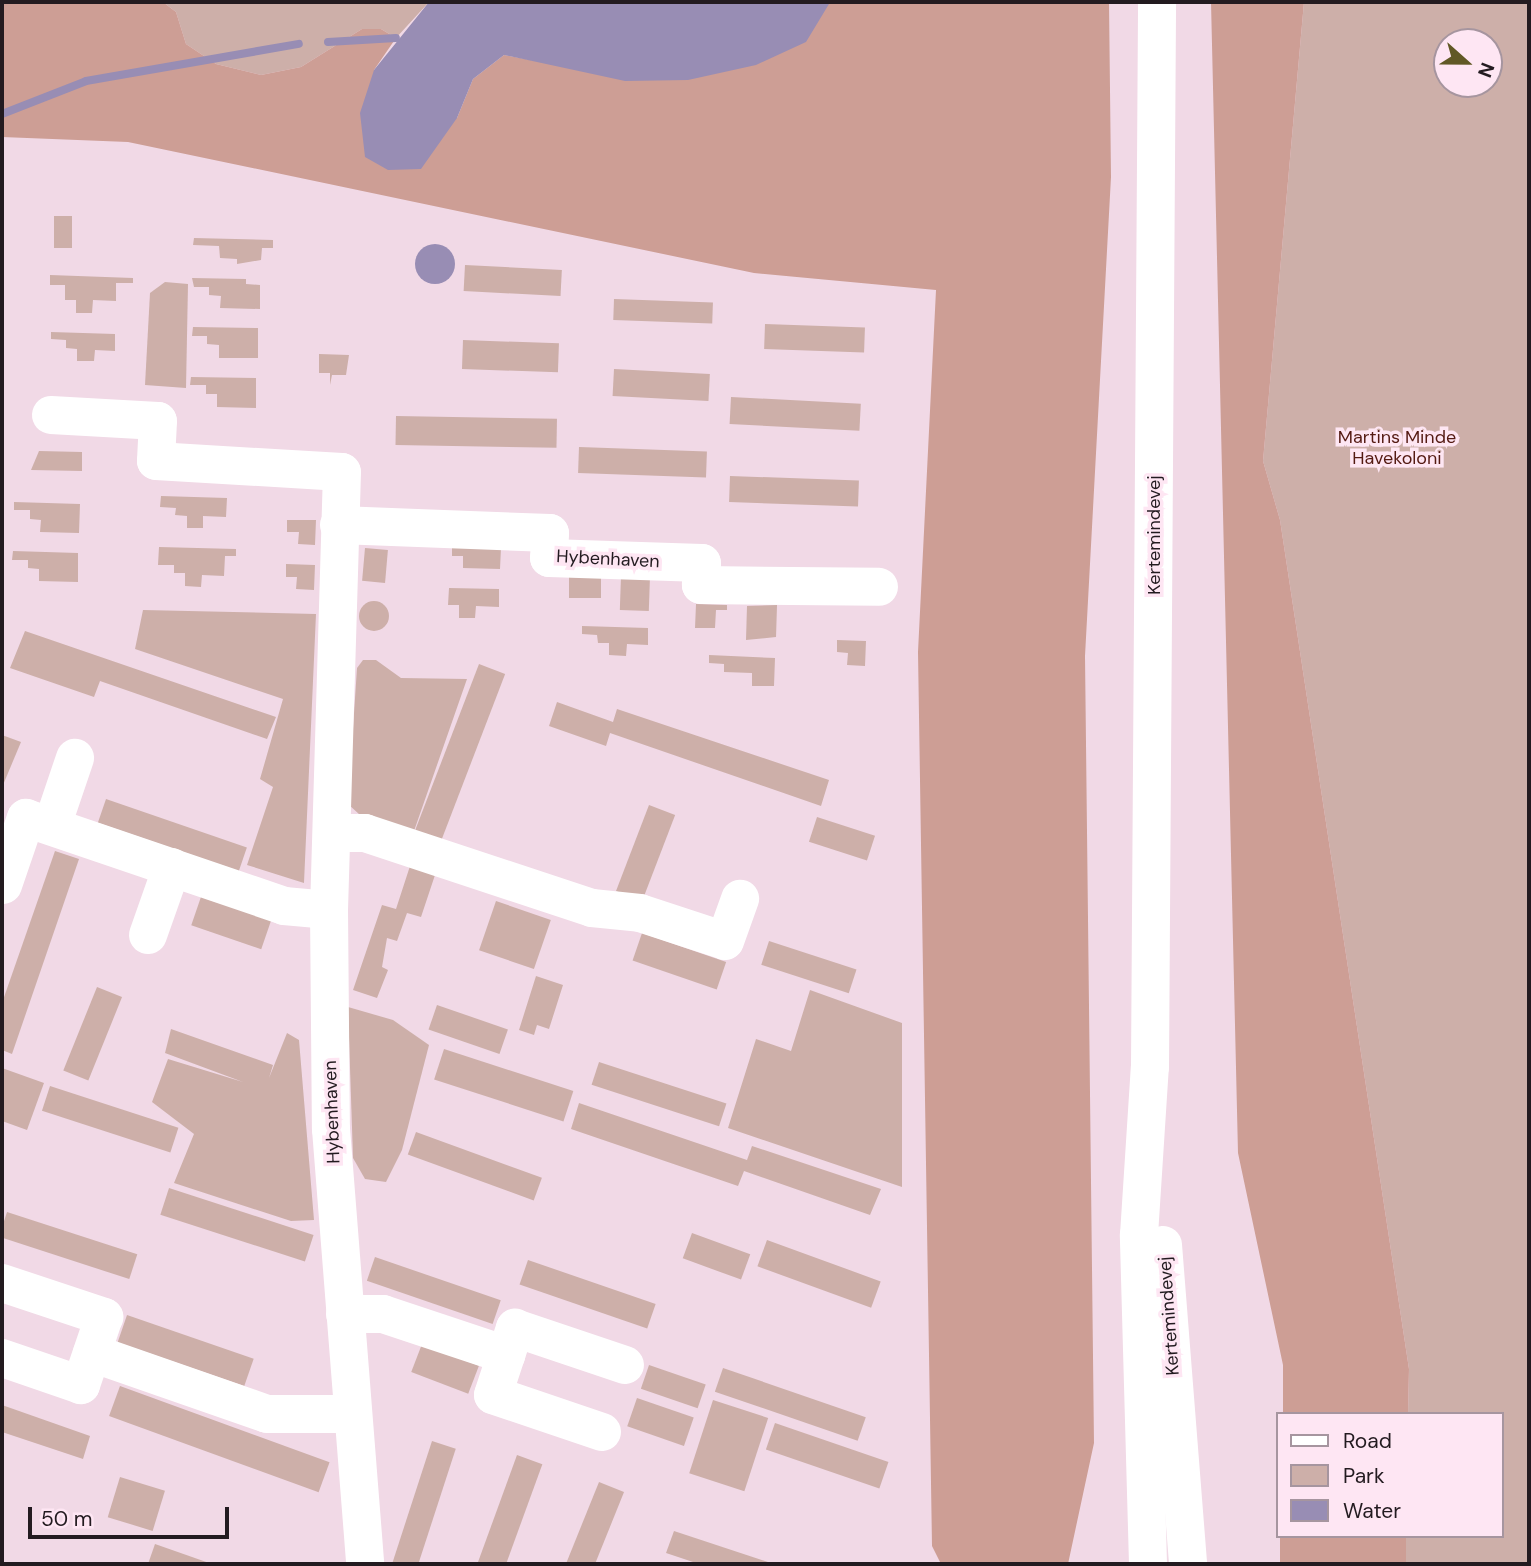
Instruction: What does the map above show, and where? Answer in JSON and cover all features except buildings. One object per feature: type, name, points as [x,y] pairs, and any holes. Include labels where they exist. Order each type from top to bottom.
[{"type":"street","name":"Kertemindevej","points":[[1148,1564],[1139,1235],[1150,1067],[1157,2]]},
{"type":"street","name":"Hybenhaven","points":[[51,415],[158,421],[156,461],[342,472],[329,910],[331,1129],[365,1564]]},
{"type":"street","name":"Hybenhaven","points":[[339,525],[550,533],[549,558],[702,563],[701,584],[879,587]]},
{"type":"street","points":[[52,827],[75,758]]},
{"type":"street","points":[[3,885],[26,818],[284,906],[329,910]]},
{"type":"street","points":[[332,833],[365,833],[592,908],[640,913],[725,941],[740,900]]},
{"type":"street","points":[[148,935],[172,867]]},
{"type":"street","name":"Kertemindevej","points":[[1150,1067],[1188,1564]]},
{"type":"street","points":[[2,1283],[104,1317],[81,1385],[2,1358]]},
{"type":"street","points":[[345,1314],[383,1314],[506,1355]]},
{"type":"street","points":[[603,1432],[493,1395],[506,1355],[515,1328],[625,1365]]},
{"type":"street","points":[[92,1353],[267,1414],[353,1414]]},
{"type":"green space","points":[[163,2],[429,2],[396,38],[381,29],[362,29],[301,67],[261,75],[216,64],[186,44],[176,12]]},
{"type":"green space","name":"Martins Minde Havekoloni","points":[[1304,2],[1529,2],[1529,1564],[1405,1564],[1406,1538],[1503,1538],[1503,1412],[1408,1412],[1409,1369],[1280,520],[1263,461]]},
{"type":"green space","points":[[54,216],[72,216],[72,248],[54,248]]},
{"type":"green space","points":[[194,238],[273,240],[273,248],[262,248],[261,260],[237,264],[237,259],[220,258],[219,246],[193,245]]},
{"type":"green space","points":[[465,265],[562,270],[561,296],[464,291]]},
{"type":"green space","points":[[50,275],[133,278],[133,283],[116,283],[116,301],[93,300],[92,313],[76,313],[76,300],[65,300],[65,285],[50,285]]},
{"type":"green space","points":[[192,278],[246,279],[246,284],[260,285],[260,309],[220,308],[221,296],[209,295],[209,287],[194,287]]},
{"type":"green space","points":[[165,282],[188,284],[186,388],[145,385],[150,293]]},
{"type":"green space","points":[[614,299],[713,302],[712,323],[613,320]]},
{"type":"green space","points":[[765,324],[865,327],[864,352],[764,349]]},
{"type":"green space","points":[[193,327],[258,328],[258,358],[219,358],[219,345],[207,344],[207,336],[192,336]]},
{"type":"green space","points":[[51,332],[115,334],[115,351],[95,350],[94,361],[77,361],[77,349],[66,348],[66,340],[51,339]]},
{"type":"green space","points":[[463,340],[559,343],[558,372],[462,369]]},
{"type":"green space","points":[[319,354],[349,355],[346,375],[332,375],[330,385],[330,373],[319,373]]},
{"type":"green space","points":[[614,369],[710,374],[708,401],[613,396]]},
{"type":"green space","points":[[191,377],[256,378],[256,408],[217,407],[217,394],[206,394],[206,385],[190,385]]},
{"type":"green space","points":[[731,397],[861,404],[859,431],[730,424]]},
{"type":"green space","points":[[396,416],[557,419],[556,448],[395,445]]},
{"type":"green space","points":[[579,447],[707,451],[706,477],[578,473]]},
{"type":"green space","points":[[39,451],[82,452],[82,471],[31,470]]},
{"type":"green space","points":[[730,476],[859,481],[858,506],[729,502]]},
{"type":"green space","points":[[161,496],[227,498],[226,517],[203,516],[203,528],[187,528],[187,516],[175,515],[176,508],[160,507]]},
{"type":"green space","points":[[14,502],[80,504],[79,533],[40,532],[41,520],[30,519],[30,510],[14,510]]},
{"type":"green space","points":[[287,520],[316,520],[315,545],[298,544],[299,532],[287,532]]},
{"type":"green space","points":[[159,547],[236,549],[236,556],[225,556],[224,576],[202,575],[201,587],[185,586],[185,573],[174,573],[174,565],[158,565]]},
{"type":"green space","points":[[365,548],[388,550],[385,583],[362,581]]},
{"type":"green space","points":[[452,548],[501,548],[500,569],[463,568],[463,556],[452,556]]},
{"type":"green space","points":[[13,551],[78,553],[78,582],[39,581],[39,569],[28,568],[28,560],[12,560]]},
{"type":"green space","points":[[286,564],[315,565],[314,590],[296,589],[297,577],[286,577]]},
{"type":"green space","points":[[569,575],[601,575],[601,598],[569,598]]},
{"type":"green space","points":[[621,576],[650,577],[649,611],[620,610]]},
{"type":"green space","points":[[449,588],[499,589],[499,607],[476,606],[475,618],[459,618],[459,605],[448,605]]},
{"type":"green space","points":[[374,601],[380,602],[388,610],[388,622],[380,630],[374,631],[368,630],[360,622],[359,616],[360,610],[368,602]]},
{"type":"green space","points":[[696,604],[727,605],[727,610],[716,610],[715,628],[695,628]]},
{"type":"green space","points":[[777,605],[776,637],[746,640],[747,606]]},
{"type":"green space","points":[[143,610],[316,614],[304,883],[247,865],[273,787],[260,779],[283,699],[135,649]]},
{"type":"green space","points":[[582,626],[648,628],[648,645],[627,644],[626,656],[609,655],[609,643],[598,643],[597,635],[582,634]]},
{"type":"green space","points":[[25,631],[276,717],[267,739],[100,681],[94,697],[10,668]]},
{"type":"green space","points":[[837,640],[866,641],[865,666],[847,665],[848,653],[837,652]]},
{"type":"green space","points":[[709,655],[775,658],[774,686],[752,686],[752,673],[724,672],[724,664],[709,663]]},
{"type":"green space","points":[[363,660],[376,660],[401,678],[467,679],[414,831],[360,815],[348,804],[357,668]]},
{"type":"green space","points":[[479,664],[505,674],[441,841],[415,831]]},
{"type":"green space","points":[[557,702],[613,722],[617,709],[829,780],[821,806],[610,733],[606,746],[549,726]]},
{"type":"green space","points":[[2,735],[21,742],[3,785],[2,784]]},
{"type":"green space","points":[[106,799],[247,848],[239,871],[98,823]]},
{"type":"green space","points":[[649,805],[675,815],[642,901],[616,891]]},
{"type":"green space","points":[[817,817],[875,836],[867,861],[809,842]]},
{"type":"green space","points":[[55,851],[79,859],[12,1054],[2,1050],[2,1003]]},
{"type":"green space","points":[[410,866],[435,875],[421,917],[407,913],[397,941],[387,938],[382,967],[388,970],[377,998],[353,990],[382,905],[396,909]]},
{"type":"green space","points":[[202,894],[272,918],[261,949],[191,925]]},
{"type":"green space","points":[[496,901],[551,920],[534,969],[479,950]]},
{"type":"green space","points":[[642,933],[726,962],[717,989],[633,960]]},
{"type":"green space","points":[[769,941],[856,969],[849,993],[761,965]]},
{"type":"green space","points":[[536,976],[563,985],[549,1029],[537,1025],[534,1035],[519,1030]]},
{"type":"green space","points":[[97,987],[122,997],[88,1081],[63,1070]]},
{"type":"green space","points":[[810,990],[902,1023],[902,1187],[728,1128],[756,1039],[791,1051]]},
{"type":"green space","points":[[437,1005],[508,1029],[499,1054],[429,1030]]},
{"type":"green space","points":[[348,1007],[393,1020],[429,1045],[402,1150],[386,1182],[365,1179],[353,1158]]},
{"type":"green space","points":[[171,1029],[273,1065],[269,1078],[287,1033],[299,1040],[314,1220],[291,1221],[174,1183],[194,1134],[152,1102],[168,1059],[243,1082],[165,1053]]},
{"type":"green space","points":[[444,1049],[573,1091],[563,1121],[434,1079]]},
{"type":"green space","points":[[599,1062],[726,1103],[719,1126],[592,1085]]},
{"type":"green space","points":[[2,1068],[44,1083],[27,1130],[2,1121]]},
{"type":"green space","points":[[50,1086],[178,1128],[170,1152],[42,1111]]},
{"type":"green space","points":[[579,1103],[747,1160],[752,1146],[881,1189],[870,1215],[744,1171],[738,1186],[571,1129]]},
{"type":"green space","points":[[416,1132],[542,1178],[534,1200],[408,1155]]},
{"type":"green space","points":[[169,1188],[314,1235],[305,1262],[160,1215]]},
{"type":"green space","points":[[7,1212],[137,1254],[129,1279],[2,1238]]},
{"type":"green space","points":[[692,1233],[750,1254],[741,1280],[683,1258]]},
{"type":"green space","points":[[767,1240],[881,1281],[871,1308],[757,1266]]},
{"type":"green space","points":[[375,1257],[501,1300],[493,1324],[367,1281]]},
{"type":"green space","points":[[528,1260],[656,1304],[647,1329],[520,1285]]},
{"type":"green space","points":[[127,1315],[254,1359],[244,1386],[118,1342]]},
{"type":"green space","points":[[422,1344],[479,1366],[468,1394],[411,1372]]},
{"type":"green space","points":[[649,1365],[706,1385],[698,1408],[641,1389]]},
{"type":"green space","points":[[723,1368],[866,1417],[858,1441],[715,1392]]},
{"type":"green space","points":[[120,1386],[330,1462],[319,1492],[109,1416]]},
{"type":"green space","points":[[637,1398],[694,1418],[684,1446],[627,1426]]},
{"type":"green space","points":[[713,1400],[768,1418],[744,1491],[689,1473]]},
{"type":"green space","points":[[2,1405],[90,1436],[83,1459],[2,1432]]},
{"type":"green space","points":[[775,1423],[888,1462],[879,1489],[766,1449]]},
{"type":"green space","points":[[432,1441],[456,1449],[418,1564],[392,1564]]},
{"type":"green space","points":[[517,1455],[542,1464],[506,1564],[478,1563]]},
{"type":"green space","points":[[120,1477],[165,1491],[153,1531],[108,1517]]},
{"type":"green space","points":[[599,1482],[624,1492],[595,1564],[566,1563]]},
{"type":"green space","points":[[674,1531],[774,1564],[699,1564],[666,1553]]},
{"type":"green space","points":[[155,1544],[212,1564],[148,1564]]},
{"type":"shaded area","points":[[2,2],[163,2],[176,12],[186,44],[216,64],[261,75],[301,67],[362,29],[381,29],[396,38],[374,70],[457,118],[473,79],[504,55],[563,66],[805,42],[828,2],[1109,2],[1111,177],[1085,656],[1094,1443],[1068,1564],[941,1564],[932,1546],[918,652],[936,290],[754,273],[128,142],[2,137]]},
{"type":"shaded area","points":[[1211,2],[1304,2],[1263,461],[1280,520],[1409,1369],[1408,1412],[1283,1412],[1283,1365],[1238,1153]]},
{"type":"shaded area","points":[[1280,1538],[1406,1538],[1406,1564],[1280,1564]]},
{"type":"water","points":[[429,2],[829,4],[806,42],[756,65],[688,80],[625,81],[504,55],[473,79],[457,118],[421,169],[388,170],[365,157],[360,113],[374,70]]},
{"type":"water","points":[[435,244],[449,250],[455,264],[449,278],[435,284],[421,278],[415,264],[421,250]]},
{"type":"waterway","points":[[328,42],[396,38]]},
{"type":"waterway","points":[[2,114],[86,81],[299,44]]}]
